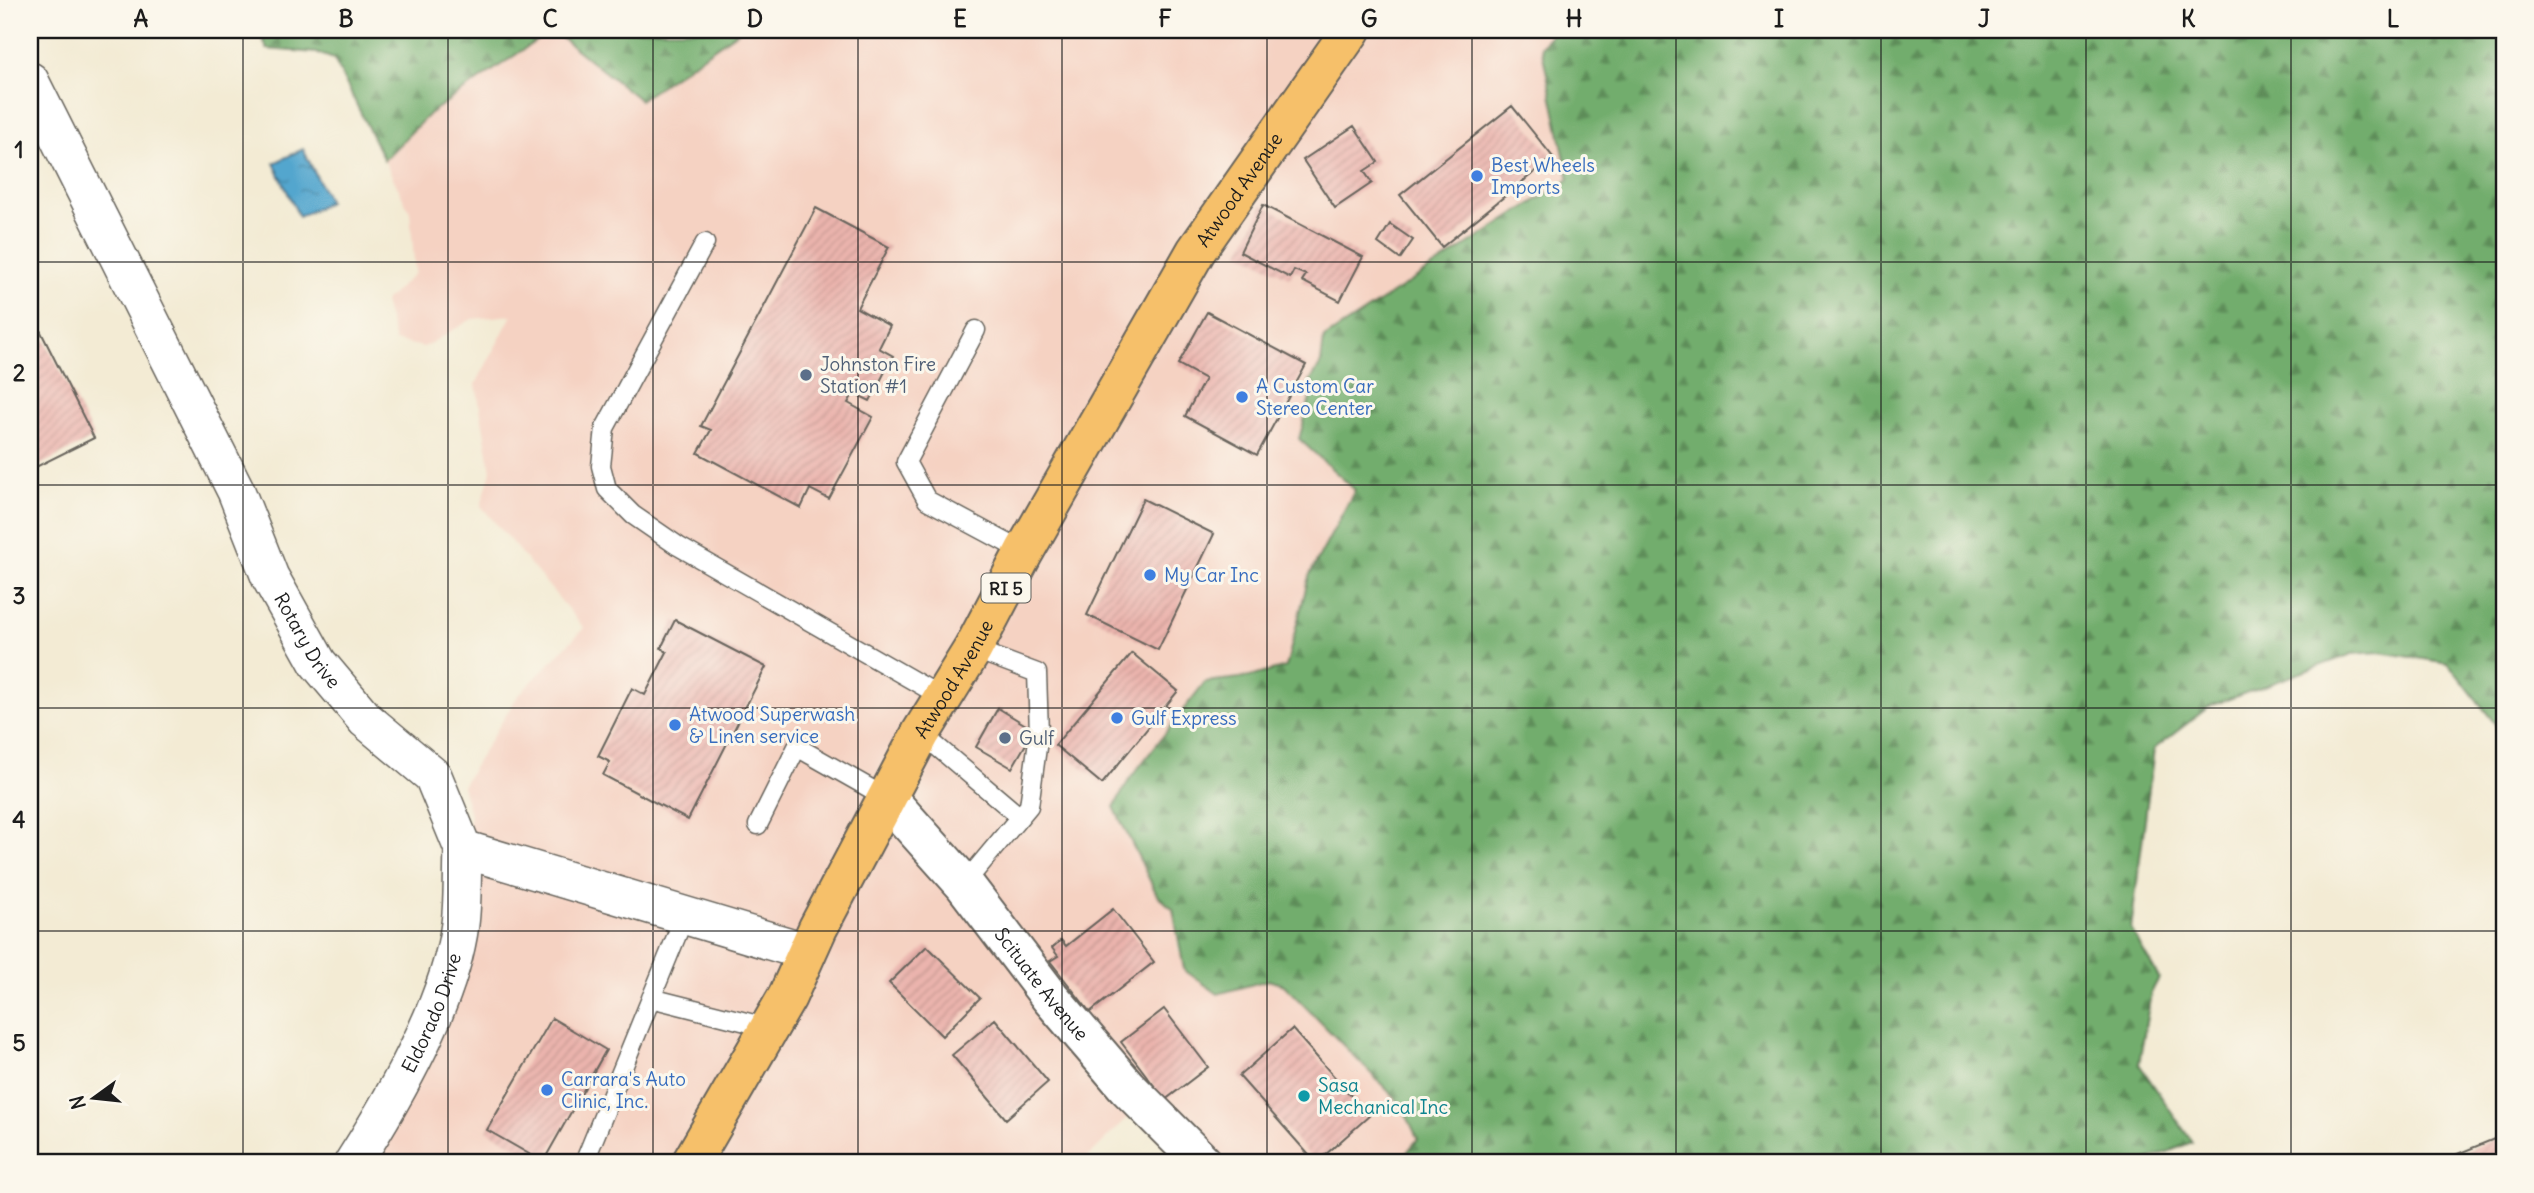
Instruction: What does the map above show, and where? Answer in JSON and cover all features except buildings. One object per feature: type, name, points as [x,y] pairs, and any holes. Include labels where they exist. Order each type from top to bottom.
[{"type":"main road","name":"Atwood Avenue","points":[[691,1163],[769,1028],[921,733],[973,649],[1024,552],[1196,251],[1340,36]]},
{"type":"street","name":"Rotary Drive","points":[[30,81],[236,491],[270,577],[318,663],[366,720],[433,776],[463,849]]},
{"type":"street","name":"Scituate Avenue","points":[[887,798],[964,884],[1050,997],[1127,1087],[1203,1163]]},
{"type":"street","points":[[463,849],[807,952]]},
{"type":"street","name":"Eldorado Drive","points":[[354,1163],[416,1051],[449,969],[460,925],[463,849]]},
{"type":"lane","points":[[705,243],[605,428],[601,466],[607,488],[633,516],[678,545],[942,697]]},
{"type":"lane","points":[[976,330],[906,462],[927,500],[1024,552]]},
{"type":"lane","points":[[964,884],[1029,806],[1039,733],[1037,673],[973,649]]},
{"type":"lane","points":[[921,733],[1020,817]]},
{"type":"lane","points":[[758,825],[797,747],[887,798]]},
{"type":"lane","points":[[584,1163],[685,915]]},
{"type":"lane","points":[[650,998],[769,1028]]},
{"type":"shaded area","points":[[552,30],[640,100],[740,30],[1555,30],[1541,47],[1569,179],[1324,338],[1321,363],[1310,381],[1314,384],[1300,439],[1356,490],[1309,576],[1286,667],[1249,677],[1205,682],[1129,780],[1157,895],[1173,909],[1178,951],[1219,994],[1269,980],[1284,985],[1401,1104],[1418,1139],[1398,1163],[1203,1163],[1133,1112],[1082,1163],[747,1163],[702,1153],[693,1163],[344,1163],[450,960],[470,814],[462,786],[517,697],[584,628],[481,506],[491,471],[476,384],[512,315],[472,319],[424,347],[395,341],[384,302],[415,273],[410,212],[384,160],[429,114]]},
{"type":"green space","points":[[259,30],[552,30],[429,114],[384,160],[334,59],[317,53],[267,49]]},
{"type":"green space","points":[[552,30],[740,30],[640,100]]},
{"type":"green space","points":[[1555,30],[2504,30],[2504,761],[2496,725],[2448,663],[2380,652],[2352,654],[2210,706],[2154,749],[2131,929],[2159,978],[2151,993],[2139,1064],[2192,1142],[2141,1163],[1398,1163],[1418,1139],[1401,1104],[1284,985],[1268,980],[1218,994],[1184,970],[1173,909],[1157,895],[1114,807],[1129,780],[1205,682],[1249,677],[1286,667],[1309,576],[1355,490],[1299,439],[1314,384],[1310,382],[1321,363],[1324,338],[1569,179],[1541,46]]},
{"type":"water","points":[[303,149],[329,202],[299,217],[274,163]]},
{"type":"place","name":"Best Wheels Imports","points":[[1477,176]]},
{"type":"place","name":"Johnston Fire Station #1","points":[[806,375]]},
{"type":"place","name":"A Custom Car Stereo Center","points":[[1242,397]]},
{"type":"place","name":"My Car Inc","points":[[1150,575]]},
{"type":"place","name":"Gulf Express","points":[[1117,718]]},
{"type":"place","name":"Atwood Superwash & Linen service","points":[[675,725]]},
{"type":"place","name":"Gulf","points":[[1005,738]]},
{"type":"place","name":"Carrara's Auto Clinic, Inc.","points":[[547,1090]]},
{"type":"place","name":"Sasa Mechanical Inc","points":[[1304,1096]]}]
